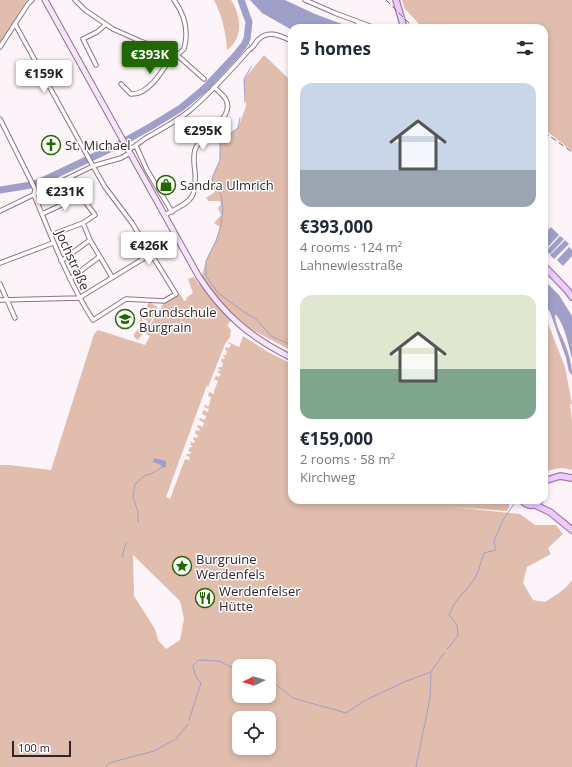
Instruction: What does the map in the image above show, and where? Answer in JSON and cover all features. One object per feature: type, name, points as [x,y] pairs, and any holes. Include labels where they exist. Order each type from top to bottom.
[{"type":"main road","points":[[396,0],[403,24]]},
{"type":"main road","points":[[548,270],[572,297]]},
{"type":"main road","points":[[548,480],[560,476],[572,478]]},
{"type":"main road","points":[[527,504],[535,504],[550,512],[572,530]]},
{"type":"main road","points":[[544,504],[550,512]]},
{"type":"street","points":[[0,48],[32,0]]},
{"type":"street","points":[[45,0],[199,277],[213,298],[246,330],[262,342],[288,356]]},
{"type":"street","points":[[75,0],[85,10],[105,25],[121,33],[175,54],[204,79]]},
{"type":"street","points":[[121,84],[131,94],[144,90],[158,78],[175,54],[184,49],[187,32],[184,20],[174,0]]},
{"type":"street","points":[[305,0],[363,24]]},
{"type":"street","points":[[354,21],[358,24]]},
{"type":"street","points":[[0,300],[79,298],[151,254],[132,223],[92,166],[15,24]]},
{"type":"street","points":[[96,65],[83,39],[97,32],[105,25]]},
{"type":"street","points":[[0,211],[92,166],[121,158],[145,139],[188,112],[214,87],[259,38],[271,34],[288,39]]},
{"type":"street","points":[[165,216],[184,205],[193,195],[196,184],[194,159],[195,150],[206,135],[225,117],[227,103],[225,98],[214,87]]},
{"type":"street","points":[[0,119],[35,188],[34,195]]},
{"type":"street","points":[[136,146],[147,170],[172,212]]},
{"type":"street","points":[[50,235],[83,223],[95,215],[81,196],[71,177]]},
{"type":"street","name":"Jochstraße","points":[[34,195],[61,261],[79,298],[93,320],[126,299],[164,301],[176,294],[151,254]]},
{"type":"street","points":[[42,214],[81,196]]},
{"type":"street","points":[[83,223],[99,257],[112,277]]},
{"type":"street","points":[[61,261],[90,240]]},
{"type":"street","points":[[0,263],[54,243]]},
{"type":"street","points":[[70,279],[99,257]]},
{"type":"street","points":[[0,284],[15,318]]},
{"type":"shaded area","points":[[0,0],[27,0],[0,44]]},
{"type":"shaded area","points":[[214,0],[231,0],[239,19],[236,39],[227,50],[223,24]]},
{"type":"shaded area","points":[[402,0],[572,0],[572,151],[548,132],[548,24],[419,24],[405,9]]},
{"type":"shaded area","points":[[264,55],[288,78],[288,349],[249,328],[236,316],[227,325],[231,330],[230,337],[225,344],[208,387],[207,385],[166,497],[170,499],[185,459],[189,460],[190,457],[186,456],[191,452],[188,451],[190,447],[192,447],[190,445],[191,442],[194,443],[195,441],[193,439],[194,437],[197,438],[198,435],[195,434],[196,430],[199,431],[200,429],[197,427],[198,425],[203,427],[204,423],[199,420],[200,418],[205,420],[206,416],[202,414],[203,410],[208,412],[209,409],[204,407],[205,405],[207,405],[207,407],[209,406],[211,397],[208,396],[209,392],[214,394],[218,381],[214,379],[216,376],[219,377],[221,374],[217,372],[221,370],[218,369],[219,367],[222,367],[223,363],[221,362],[222,358],[224,359],[225,357],[223,355],[226,355],[226,347],[229,348],[231,345],[228,342],[239,347],[243,336],[268,352],[288,362],[288,504],[509,504],[507,511],[452,507],[520,514],[535,525],[556,525],[563,534],[548,548],[551,554],[527,567],[523,583],[533,600],[545,602],[563,590],[572,580],[572,767],[0,767],[0,465],[51,470],[94,334],[98,330],[145,345],[150,336],[146,334],[159,308],[180,294],[184,301],[187,300],[186,298],[193,293],[188,279],[194,277],[199,285],[206,261],[216,240],[220,227],[214,223],[221,215],[218,208],[221,204],[220,201],[209,201],[206,198],[215,192],[211,185],[214,173],[220,160],[220,141],[238,128],[246,106],[244,79]],"holes":[[[133,555],[180,601],[184,619],[180,640],[166,649],[158,640],[155,629],[134,596]]]},
{"type":"shaded area","points":[[149,302],[158,307],[148,327],[146,326],[148,321],[141,318],[145,329],[138,340],[134,337],[134,334],[139,329],[140,318]]},
{"type":"shaded area","points":[[548,323],[565,367],[572,404],[570,404],[572,422],[572,470],[558,468],[548,471]]},
{"type":"water","points":[[250,0],[285,0],[315,14],[342,24],[288,24],[288,28],[262,13]]},
{"type":"water","points":[[551,227],[559,235],[548,247],[548,230]]},
{"type":"water","points":[[560,236],[564,239],[550,254],[548,252],[548,249]]},
{"type":"water","points":[[565,240],[569,244],[554,259],[550,255]]},
{"type":"water","points":[[569,247],[572,250],[572,256],[563,266],[557,260]]},
{"type":"water","points":[[548,284],[559,295],[572,316],[572,359],[564,329],[555,314],[557,326],[569,356],[572,375],[569,372],[566,358],[548,309]]},
{"type":"water","points":[[154,458],[166,461],[166,467],[161,468],[161,465],[153,462]]},
{"type":"waterway","points":[[0,190],[40,182],[114,147],[181,108],[204,89],[244,45],[247,39],[249,22],[241,0]]},
{"type":"waterway","points":[[247,39],[250,47]]},
{"type":"waterway","points":[[245,102],[244,79],[251,67]]},
{"type":"waterway","points":[[240,118],[238,128],[220,141],[220,160],[212,178],[213,186],[221,194],[223,210],[221,226],[216,241],[206,261],[206,276],[218,293],[256,319],[271,336],[288,343]]},
{"type":"waterway","points":[[138,522],[138,512],[133,497],[135,484],[144,476],[161,468]]},
{"type":"waterway","points":[[447,649],[458,636],[457,625],[449,615],[458,599],[475,578],[484,553],[496,550],[494,541],[503,520],[514,504]]},
{"type":"waterway","points":[[122,557],[126,543]]},
{"type":"waterway","points":[[276,685],[293,698],[346,713],[364,701],[404,682],[431,672],[444,653]]},
{"type":"waterway","points":[[189,720],[201,683],[196,677],[193,666],[198,660],[219,661],[232,668]]},
{"type":"waterway","points":[[416,767],[430,698],[431,673]]},
{"type":"waterway","points":[[105,767],[109,763],[154,751],[176,739],[188,724]]},
{"type":"railway","points":[[386,0],[410,24]]},
{"type":"railway","points":[[548,135],[572,152]]},
{"type":"place","name":"St. Michael","points":[[51,145]]},
{"type":"place","name":"Sandra Ulmrich","points":[[166,185]]},
{"type":"place","name":"Grundschule Burgrain","points":[[125,319]]},
{"type":"place","name":"Burgruine Werdenfels","points":[[182,566]]},
{"type":"place","name":"Werdenfelser Hütte","points":[[205,598]]}]
